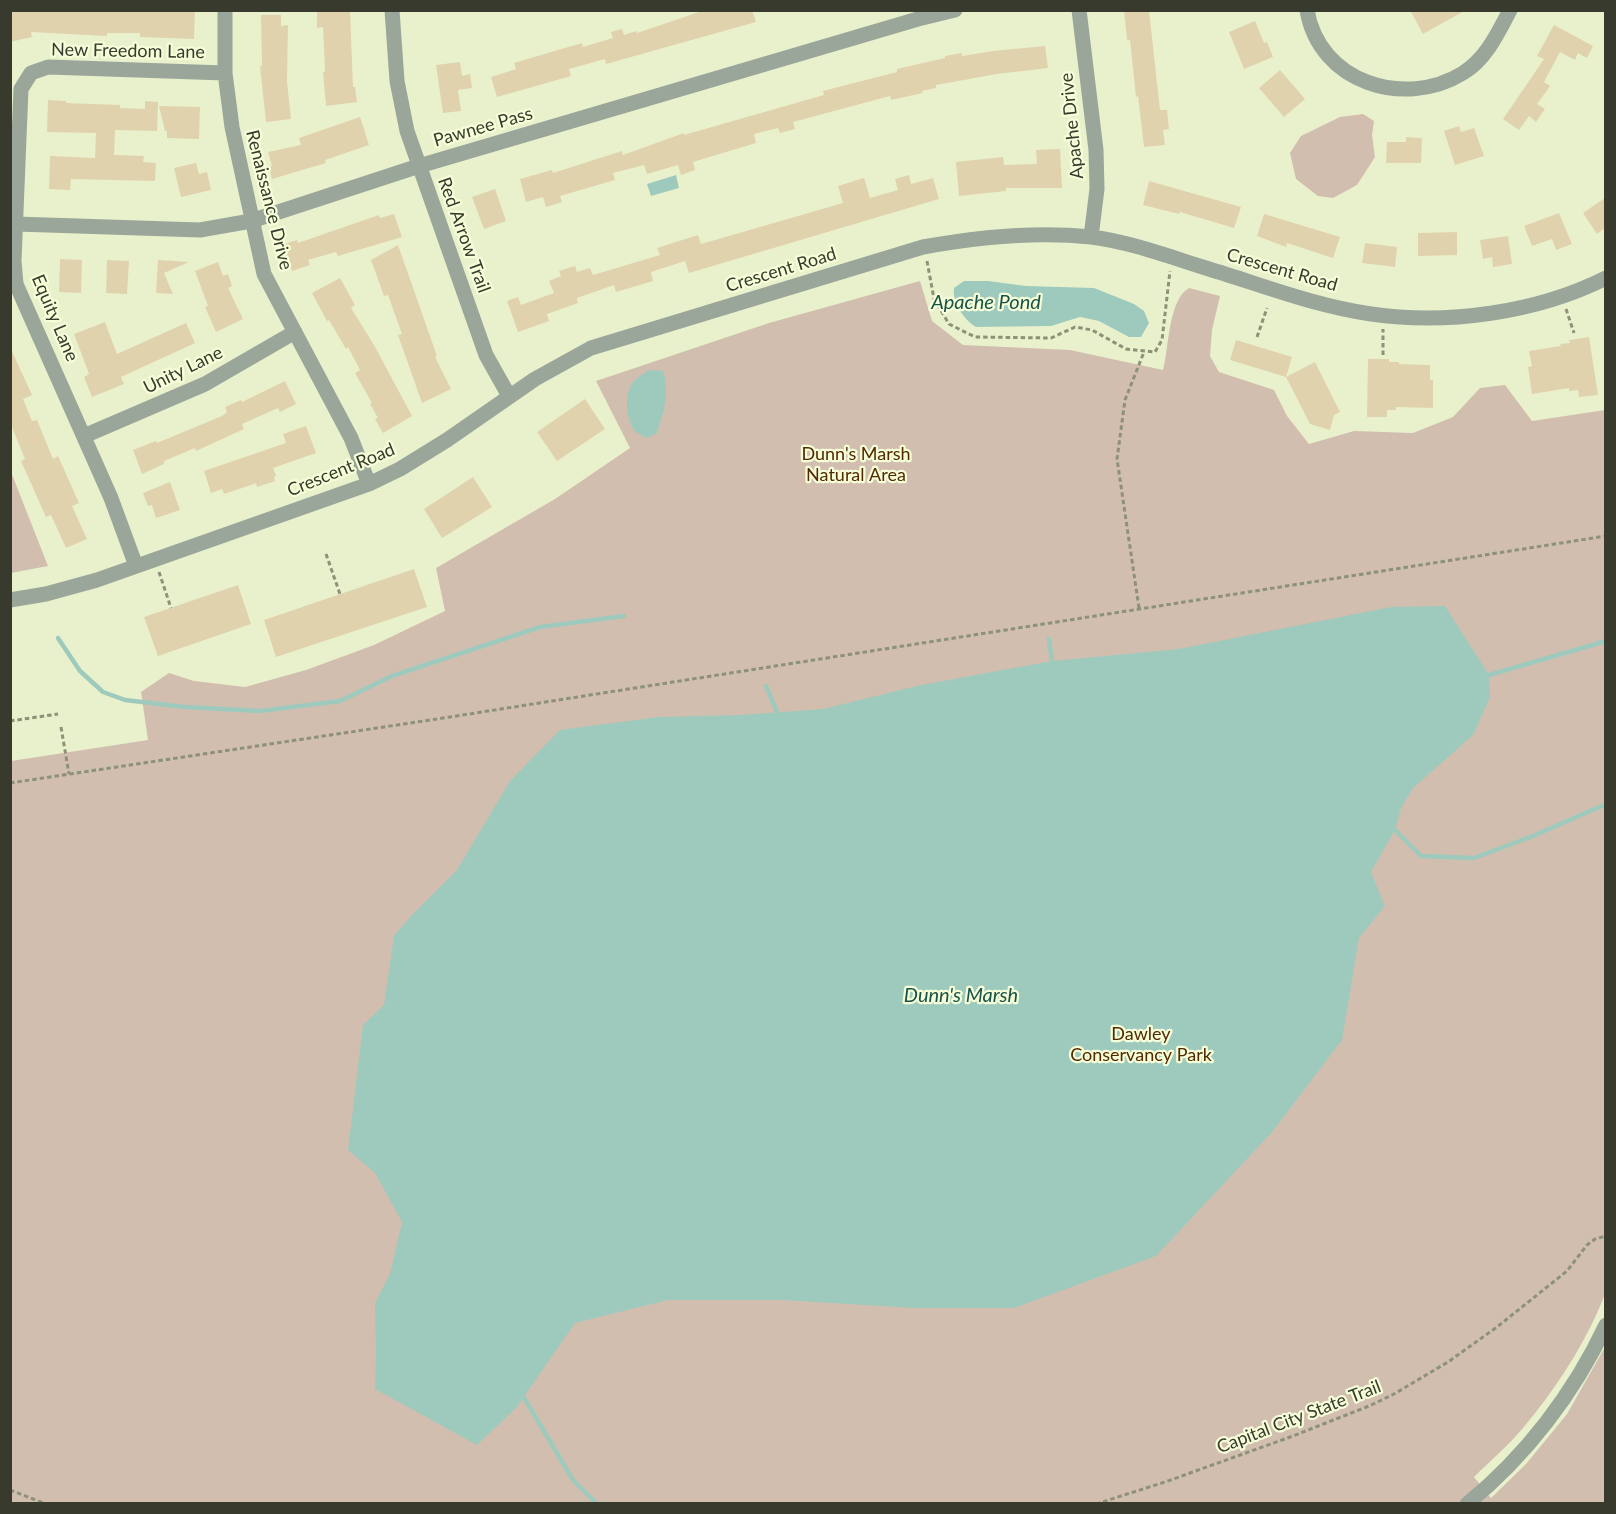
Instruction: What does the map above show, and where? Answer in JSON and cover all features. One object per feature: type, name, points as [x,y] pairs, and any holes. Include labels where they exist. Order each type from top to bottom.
[{"type":"street","name":"Renaissance Drive","points":[[225,10],[225,73],[232,127],[264,274],[351,438],[369,483]]},
{"type":"street","name":"Red Arrow Trail","points":[[392,10],[397,81],[407,131],[486,355],[508,396]]},
{"type":"street","name":"Pawnee Pass","points":[[16,224],[200,230],[251,221],[419,166],[906,22],[955,10]]},
{"type":"street","name":"Apache Drive","points":[[1079,10],[1096,150],[1097,189],[1091,237]]},
{"type":"street","points":[[1307,10],[1308,19],[1322,48],[1339,68],[1360,80],[1386,88],[1411,90],[1440,84],[1464,72],[1486,52],[1510,10]]},
{"type":"street","name":"New Freedom Lane","points":[[31,73],[48,67],[225,73]]},
{"type":"street","name":"Equity Lane","points":[[31,73],[21,89],[14,261],[16,284],[111,498],[136,566]]},
{"type":"street","name":"Crescent Road","points":[[10,600],[46,594],[136,566],[369,483],[400,469],[447,440],[552,368],[591,348],[923,248],[980,238],[1016,235],[1091,237],[1142,248],[1322,304],[1384,315],[1428,318],[1498,311],[1562,296],[1605,278]]},
{"type":"street","name":"Unity Lane","points":[[84,436],[205,384],[295,332]]},
{"type":"street","points":[[1467,1503],[1534,1439],[1590,1356],[1605,1325]]},
{"type":"path","points":[[923,248],[934,299],[939,308],[949,324],[975,337],[1052,338],[1075,327],[1092,330],[1126,349],[1144,352],[1155,352],[1162,340],[1168,278],[1174,258]]},
{"type":"path","points":[[1562,296],[1574,333]]},
{"type":"path","points":[[1257,337],[1267,308]]},
{"type":"path","points":[[1383,355],[1384,315]]},
{"type":"path","points":[[1139,609],[1117,459],[1125,400],[1144,352]]},
{"type":"path","points":[[10,783],[1605,536]]},
{"type":"path","points":[[326,554],[340,594]]},
{"type":"path","points":[[155,559],[171,608]]},
{"type":"path","points":[[10,721],[58,714]]},
{"type":"path","points":[[61,726],[69,774]]},
{"type":"path","name":"Capital City State Trail","points":[[1096,1503],[1165,1482],[1293,1436],[1394,1394],[1448,1362],[1497,1327],[1567,1271],[1587,1245],[1605,1236]]},
{"type":"path","points":[[10,1490],[46,1503]]},
{"type":"green space","points":[[1363,114],[1374,121],[1372,135],[1375,157],[1357,185],[1333,198],[1318,196],[1296,179],[1290,153],[1301,136],[1340,117]]},
{"type":"green space","name":"Dawley Conservancy Park","points":[[920,281],[932,321],[963,345],[1070,350],[1163,370],[1173,314],[1182,294],[1189,288],[1220,296],[1212,330],[1210,356],[1219,372],[1274,390],[1287,416],[1309,444],[1354,431],[1413,433],[1453,417],[1480,388],[1505,385],[1532,421],[1605,410],[1605,1294],[1580,1347],[1547,1397],[1517,1435],[1474,1477],[1491,1498],[1526,1464],[1567,1414],[1605,1347],[1605,1503],[11,1504],[11,761],[148,740],[141,692],[169,673],[194,681],[245,687],[306,670],[374,645],[445,611],[436,568],[555,499],[630,448],[596,381],[769,323]]},
{"type":"green space","points":[[11,472],[48,566],[11,573]]},
{"type":"water","points":[[676,175],[679,188],[651,196],[647,184]]},
{"type":"water","name":"Apache Pond","points":[[964,281],[1094,288],[1134,304],[1144,311],[1149,323],[1141,337],[1129,337],[1099,321],[1080,317],[1051,326],[976,327],[963,315],[955,299],[954,288]]},
{"type":"water","points":[[649,370],[663,371],[666,395],[657,433],[647,438],[632,427],[627,400],[632,383]]},
{"type":"water","name":"Dunn's Marsh","points":[[1445,606],[1489,675],[1490,697],[1473,735],[1413,788],[1401,808],[1395,830],[1371,872],[1385,906],[1359,938],[1342,1040],[1273,1131],[1156,1256],[1014,1308],[913,1308],[783,1300],[668,1300],[575,1323],[516,1408],[477,1445],[375,1389],[375,1303],[390,1274],[402,1222],[375,1173],[348,1150],[363,1025],[384,1005],[394,936],[457,870],[510,781],[560,730],[658,717],[740,715],[823,709],[921,685],[1052,661],[1179,649],[1391,607]]},
{"type":"building","points":[[10,10],[195,10],[194,39],[140,37],[140,33],[107,33],[107,36],[31,32],[32,37],[10,42]]},
{"type":"building","points":[[317,10],[350,10],[353,87],[355,87],[357,102],[326,106],[323,27],[317,28]]},
{"type":"building","points":[[705,10],[752,10],[756,22],[606,64],[605,59],[569,69],[571,76],[497,97],[491,77],[516,69],[514,63],[582,43],[583,47],[613,38],[611,32],[622,29],[624,35],[636,31],[637,33]]},
{"type":"building","points":[[1124,10],[1149,10],[1160,110],[1167,110],[1169,129],[1163,130],[1165,145],[1144,147]]},
{"type":"building","points":[[1410,10],[1466,10],[1423,34]]},
{"type":"building","points":[[261,15],[281,15],[281,26],[288,25],[287,82],[291,119],[266,122],[260,66],[262,66]]},
{"type":"building","points":[[1255,21],[1273,57],[1244,69],[1229,32]]},
{"type":"building","points":[[1554,25],[1593,46],[1587,58],[1578,53],[1575,60],[1560,52],[1544,82],[1550,86],[1537,104],[1545,109],[1536,122],[1529,116],[1519,130],[1503,119],[1544,59],[1537,56]]},
{"type":"building","points":[[1045,46],[1048,68],[936,85],[936,88],[922,91],[923,93],[891,100],[890,96],[793,122],[795,129],[780,133],[778,128],[754,134],[756,143],[693,162],[695,170],[681,175],[678,165],[647,174],[644,165],[613,173],[615,180],[560,196],[562,202],[546,207],[543,197],[526,202],[520,179],[552,170],[553,173],[622,151],[623,155],[684,133],[684,135],[824,95],[823,91],[897,72],[897,69],[945,58],[945,56]]},
{"type":"building","points":[[460,62],[462,76],[470,74],[472,88],[458,90],[461,111],[443,113],[436,65]]},
{"type":"building","points":[[1280,70],[1305,99],[1284,117],[1259,88]]},
{"type":"building","points":[[48,100],[145,109],[145,101],[158,102],[157,131],[115,130],[114,155],[144,156],[143,162],[156,163],[155,181],[71,179],[70,190],[49,189],[50,156],[95,158],[96,133],[47,132]]},
{"type":"building","points":[[159,106],[200,107],[199,139],[167,138]]},
{"type":"building","points":[[360,117],[369,145],[325,160],[326,163],[272,179],[269,166],[272,166],[268,152],[301,145],[299,138]]},
{"type":"building","points":[[1459,126],[1461,132],[1474,128],[1484,156],[1455,165],[1444,131]]},
{"type":"building","points":[[1406,137],[1422,138],[1421,163],[1386,163],[1387,142],[1406,142]]},
{"type":"building","points":[[1060,149],[1062,188],[1006,188],[1006,191],[959,196],[956,162],[1003,157],[1004,165],[1037,164],[1036,150]]},
{"type":"building","points":[[196,163],[199,174],[207,172],[211,190],[181,197],[174,168]]},
{"type":"building","points":[[909,175],[911,184],[933,178],[939,199],[689,273],[685,261],[651,272],[653,281],[616,292],[614,285],[577,298],[578,303],[547,314],[549,321],[518,332],[507,301],[518,297],[521,305],[554,293],[549,281],[561,276],[559,271],[575,266],[577,272],[590,268],[593,275],[660,255],[657,248],[698,235],[701,244],[843,203],[838,186],[864,178],[870,198],[898,190],[895,179]]},
{"type":"building","points":[[1149,181],[1241,207],[1234,228],[1180,212],[1179,214],[1143,205]]},
{"type":"building","points":[[495,189],[506,221],[484,229],[472,197]]},
{"type":"building","points":[[1605,198],[1605,228],[1597,234],[1583,213]]},
{"type":"building","points":[[1559,213],[1572,244],[1556,250],[1552,239],[1532,246],[1524,226]]},
{"type":"building","points":[[394,214],[402,237],[338,256],[336,252],[308,260],[310,265],[292,271],[284,244],[297,240],[298,243],[379,215],[380,218]]},
{"type":"building","points":[[1264,214],[1340,237],[1333,258],[1287,243],[1286,247],[1257,236]]},
{"type":"building","points":[[1457,232],[1457,255],[1418,256],[1418,233]]},
{"type":"building","points":[[1508,236],[1512,264],[1493,267],[1492,257],[1483,259],[1480,240]]},
{"type":"building","points":[[1365,243],[1397,247],[1395,267],[1362,263]]},
{"type":"building","points":[[398,245],[437,356],[435,357],[451,389],[422,403],[398,335],[402,334],[388,295],[384,296],[371,260]]},
{"type":"building","points":[[60,259],[82,260],[81,293],[59,292]]},
{"type":"building","points":[[107,260],[129,261],[127,294],[106,293]]},
{"type":"building","points":[[158,260],[189,262],[164,273],[173,294],[156,293]]},
{"type":"building","points":[[218,262],[223,276],[228,274],[232,286],[228,288],[243,319],[216,332],[205,307],[208,306],[195,271]]},
{"type":"building","points":[[340,278],[355,305],[351,308],[374,345],[412,416],[383,433],[375,419],[378,418],[370,404],[372,403],[355,373],[360,370],[348,347],[346,349],[329,320],[327,321],[312,293]]},
{"type":"building","points":[[105,322],[117,354],[186,323],[195,343],[121,377],[124,384],[92,397],[84,377],[89,374],[74,334]]},
{"type":"building","points":[[1589,337],[1598,395],[1579,397],[1578,390],[1569,391],[1569,388],[1532,394],[1528,367],[1532,366],[1529,351],[1561,346],[1560,344],[1570,343],[1569,340]]},
{"type":"building","points":[[1236,340],[1292,357],[1286,377],[1230,360]]},
{"type":"building","points":[[10,347],[32,395],[23,399],[32,421],[37,420],[53,459],[58,456],[79,503],[72,506],[87,539],[66,548],[51,515],[46,517],[21,461],[25,459],[10,422]]},
{"type":"building","points":[[1368,359],[1389,359],[1389,362],[1399,362],[1399,364],[1430,365],[1430,380],[1433,380],[1433,408],[1396,407],[1396,410],[1387,410],[1387,417],[1367,417]]},
{"type":"building","points":[[1315,362],[1340,412],[1334,415],[1330,430],[1310,424],[1286,377]]},
{"type":"building","points":[[285,381],[296,404],[280,412],[278,408],[242,424],[244,429],[196,451],[195,448],[164,461],[164,464],[142,474],[133,450],[156,441],[157,443],[222,416],[227,412],[225,407],[241,400],[242,402]]},
{"type":"building","points":[[585,399],[605,429],[557,461],[537,432]]},
{"type":"building","points":[[306,426],[316,453],[273,468],[275,481],[257,487],[256,483],[224,494],[222,489],[211,493],[204,471],[286,443],[283,434]]},
{"type":"building","points":[[473,477],[492,507],[442,538],[424,509]]},
{"type":"building","points":[[170,482],[180,510],[156,518],[152,505],[148,506],[143,493]]},
{"type":"building","points":[[414,569],[427,607],[276,657],[264,620]]},
{"type":"building","points":[[238,585],[251,624],[158,656],[144,617]]},
{"type":"waterway","points":[[58,638],[80,671],[103,692],[125,700],[185,707],[260,711],[340,701],[392,676],[540,627],[624,616]]},
{"type":"waterway","points":[[1049,639],[1052,661]]},
{"type":"waterway","points":[[1489,675],[1606,641]]},
{"type":"waterway","points":[[766,686],[777,712]]},
{"type":"waterway","points":[[1395,830],[1421,856],[1474,858],[1533,836],[1606,804]]},
{"type":"waterway","points":[[523,1396],[573,1480],[597,1504]]},
{"type":"park label","name":"Dunn's Marsh Natural Area","points":[[856,464]]}]
